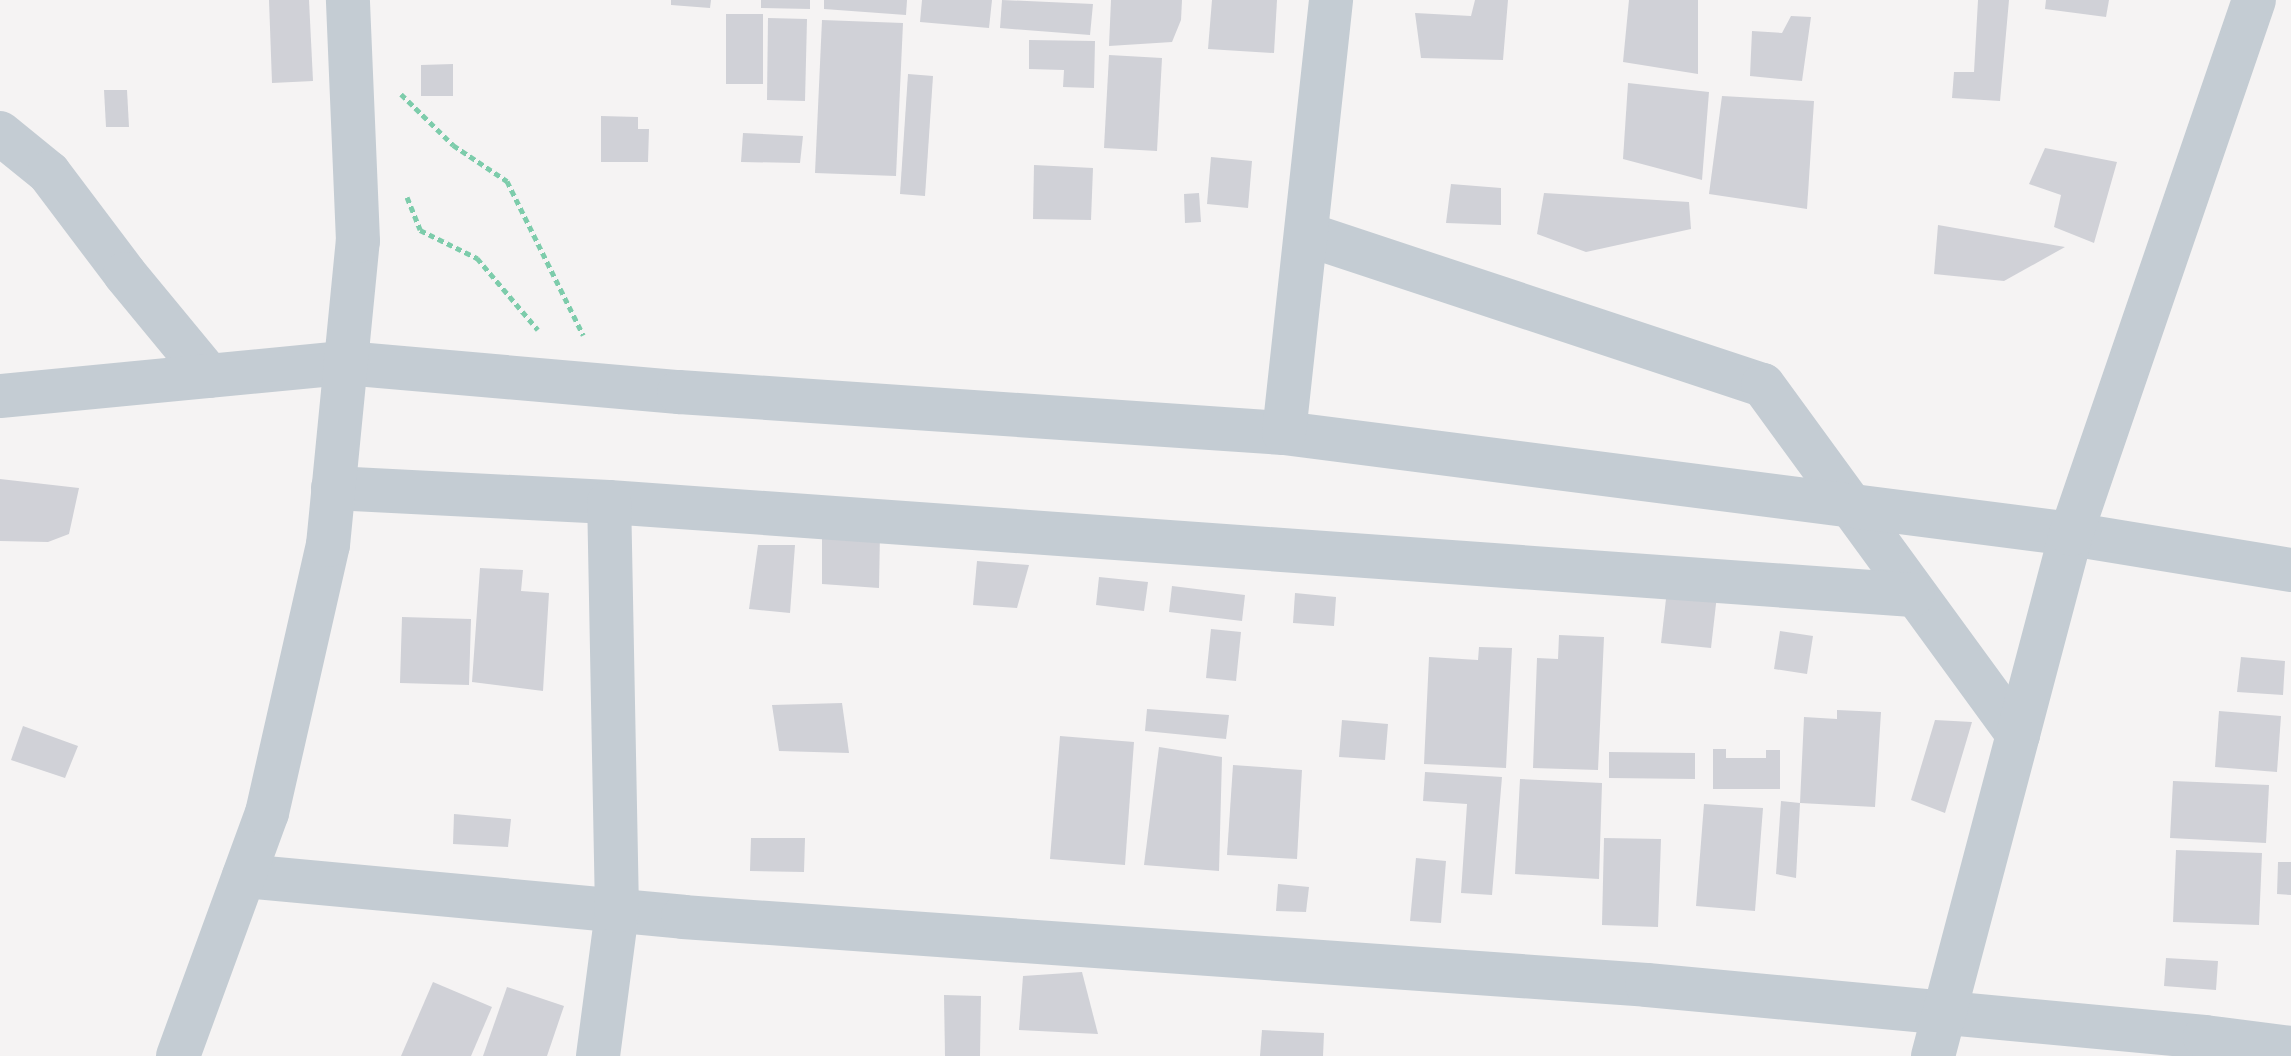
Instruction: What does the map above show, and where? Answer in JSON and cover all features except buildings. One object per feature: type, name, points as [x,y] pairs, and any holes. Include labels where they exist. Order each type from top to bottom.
[{"type":"street","points":[[178,1056],[267,813],[328,545],[358,241],[348,0]]},
{"type":"street","points":[[1284,433],[1331,0]]},
{"type":"street","points":[[1933,1056],[2071,534],[2254,0]]},
{"type":"street","points":[[0,133],[49,173],[125,274],[209,376]]},
{"type":"street","points":[[1306,234],[1763,385],[1848,506],[2018,735]]},
{"type":"street","points":[[0,396],[345,363],[582,384],[1284,433],[2071,534],[2291,570]]},
{"type":"street","points":[[333,488],[609,502],[1913,595]]},
{"type":"street","points":[[598,1056],[617,911],[609,502]]},
{"type":"street","points":[[244,876],[617,911],[1617,982],[2291,1048]]},
{"type":"path","points":[[399,102],[398,90],[453,145],[507,181],[584,329]]},
{"type":"path","points":[[403,186],[420,230],[477,258],[582,384]]}]
